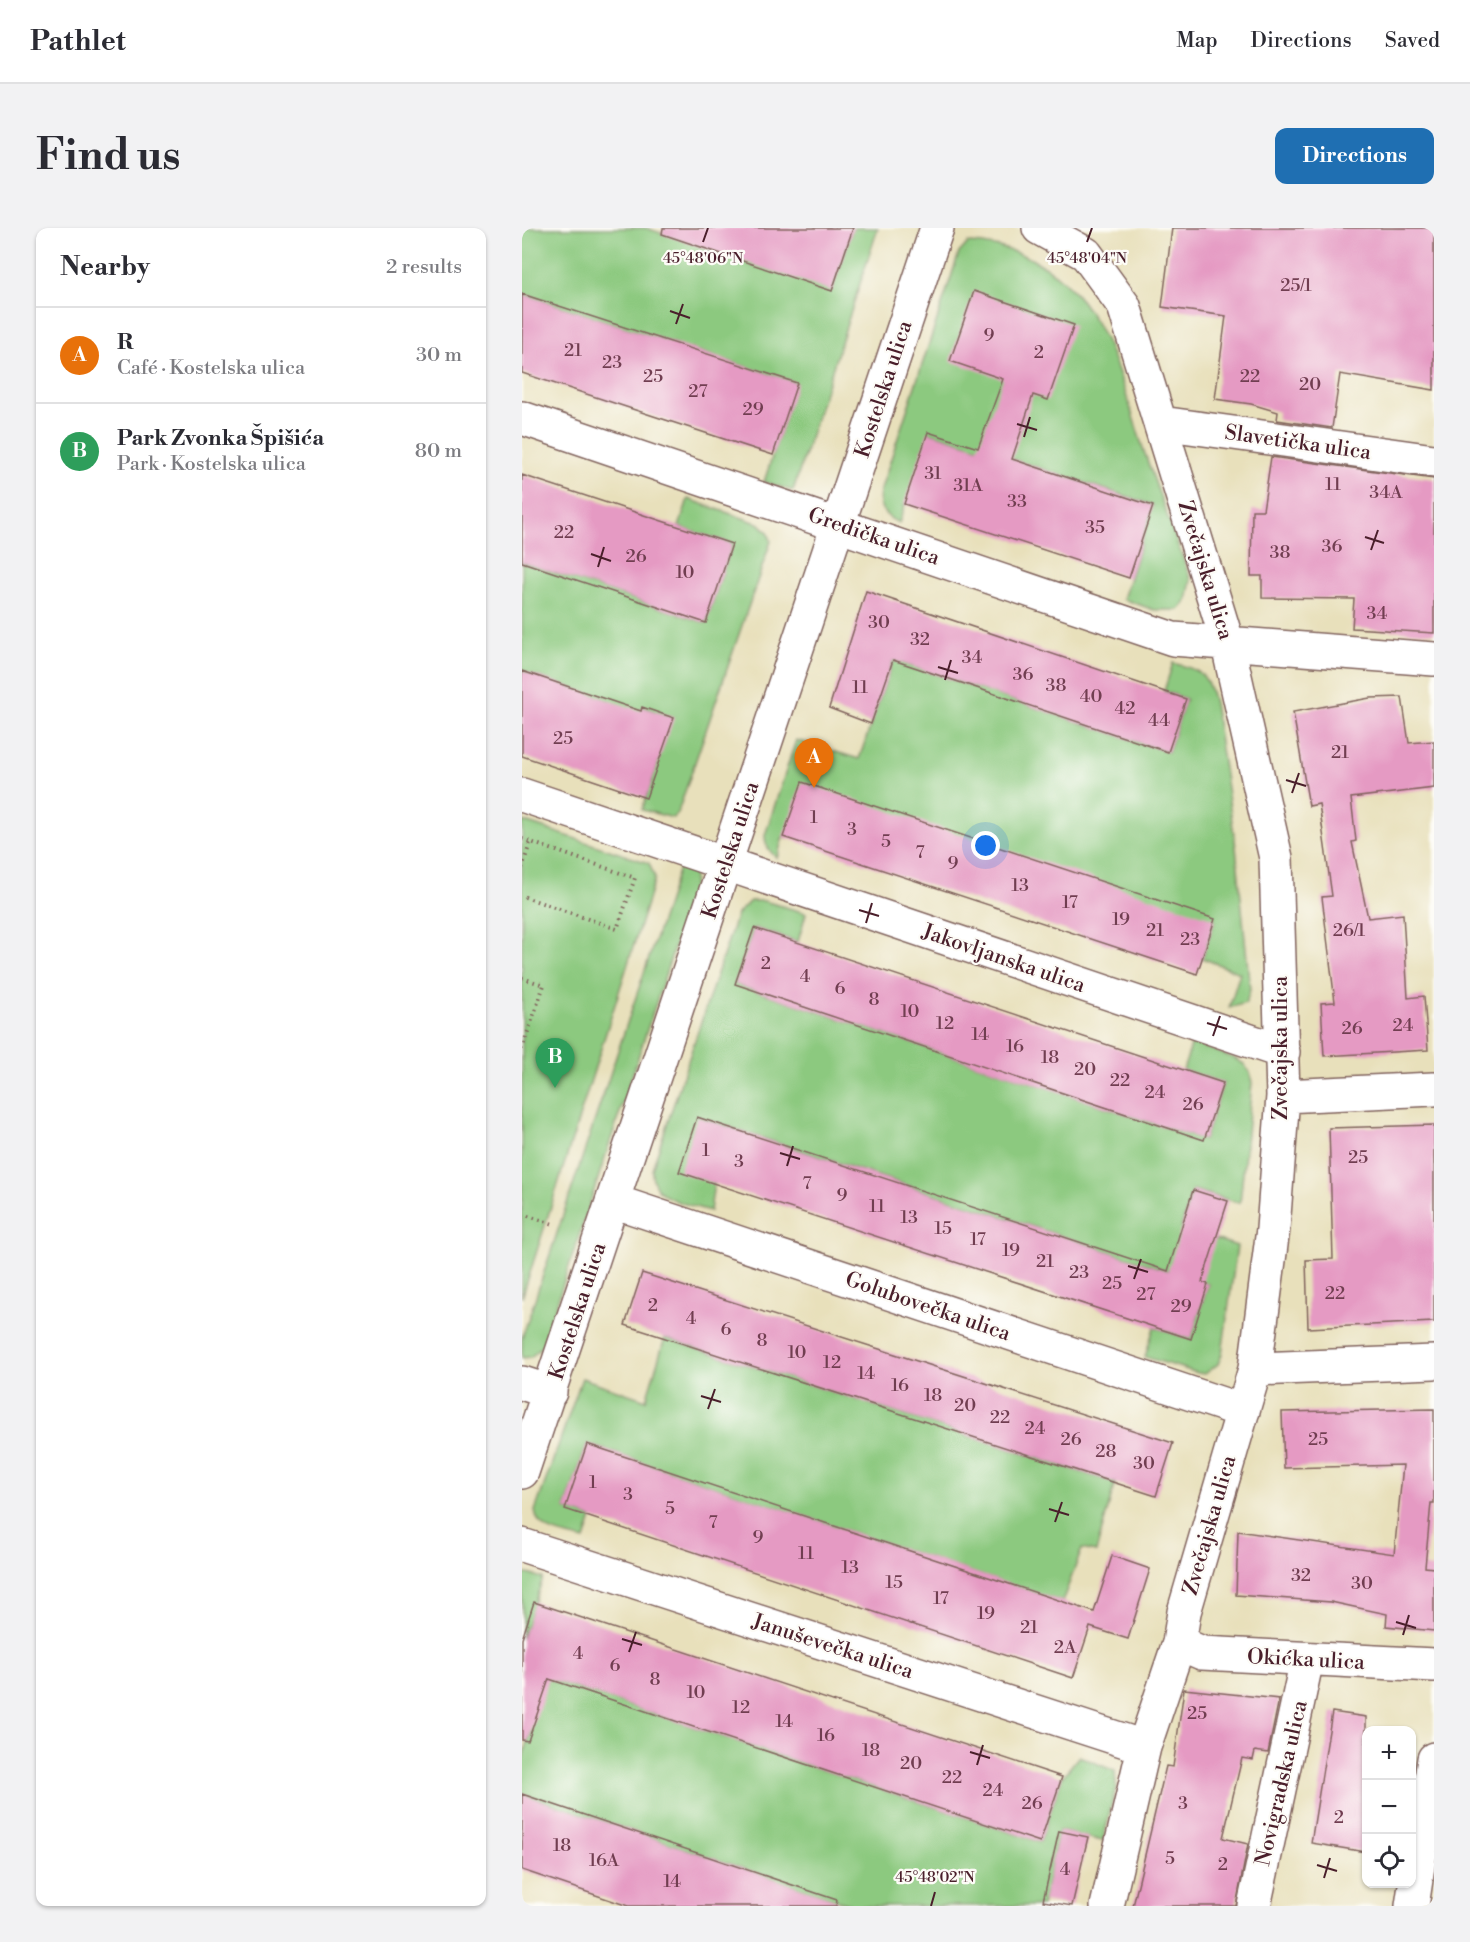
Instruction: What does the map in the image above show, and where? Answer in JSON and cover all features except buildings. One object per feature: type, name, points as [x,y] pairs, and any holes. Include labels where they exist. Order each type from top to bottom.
[{"type":"street","name":"Kostelska ulica","points":[[522,1472],[536,1387],[613,1201],[937,228]]},
{"type":"street","name":"Zvečajska ulica","points":[[1039,228],[1086,254],[1124,306],[1227,641],[1276,858],[1283,1096],[1274,1229],[1255,1369],[1184,1612],[1179,1643],[1144,1747],[1107,1906]]},
{"type":"street","name":"Gredička ulica","points":[[522,418],[1173,639],[1227,641],[1434,659]]},
{"type":"street","name":"Slavetička ulica","points":[[1161,423],[1434,461]]},
{"type":"street","name":"Jakovljanska ulica","points":[[522,795],[1283,1052]]},
{"type":"street","points":[[1283,1096],[1434,1089]]},
{"type":"street","name":"Golubovečka ulica","points":[[613,1201],[1243,1411]]},
{"type":"street","points":[[1255,1369],[1434,1362]]},
{"type":"street","name":"Januševečka ulica","points":[[522,1545],[1144,1747]]},
{"type":"street","name":"Okićka ulica","points":[[1179,1643],[1202,1653],[1434,1665]]},
{"type":"street","name":"Novigradska ulica","points":[[1254,1906],[1307,1659]]},
{"type":"street","points":[[1412,1906],[1434,1759]]},
{"type":"path","points":[[522,838],[635,878],[616,929],[522,896]]},
{"type":"path","points":[[522,978],[544,985],[522,1049]]},
{"type":"path","points":[[522,1214],[553,1224]]},
{"type":"green space","points":[[522,228],[646,228],[832,290],[853,228],[878,228],[793,491],[764,482],[796,383],[522,294]]},
{"type":"green space","points":[[968,243],[997,246],[1025,256],[1052,271],[1073,291],[1091,314],[1116,366],[1191,580],[1187,601],[1179,610],[1154,610],[1123,599],[1153,505],[929,432],[899,523],[883,511],[879,498],[880,492],[959,253]]},
{"type":"green space","points":[[688,499],[760,524],[768,532],[771,541],[678,812],[673,818],[642,810],[673,718],[643,707],[635,730],[610,701],[522,671],[522,562],[706,623],[732,544],[679,527]]},
{"type":"green space","points":[[893,660],[1168,752],[1186,699],[1164,691],[1173,663],[1191,668],[1202,675],[1209,685],[1214,703],[1236,847],[1250,990],[1246,1003],[1229,1008],[1240,973],[1202,958],[1215,919],[783,837],[777,858],[770,851],[765,835],[796,740],[859,759]]},
{"type":"green space","points":[[522,821],[649,863],[655,878],[522,1298]]},
{"type":"green space","points":[[680,865],[694,873],[693,891],[543,1345],[531,1357],[522,1358],[522,1338]]},
{"type":"green space","points":[[750,901],[764,901],[806,913],[798,942],[754,928],[735,984],[1204,1140],[1223,1083],[1183,1070],[1192,1043],[1234,1058],[1244,1064],[1250,1073],[1252,1083],[1240,1203],[1193,1190],[1181,1228],[1237,1246],[1222,1354],[1218,1364],[1205,1374],[1145,1357],[1154,1327],[1191,1339],[1208,1284],[698,1117],[714,1183],[710,1211],[671,1199],[663,1194],[653,1179],[652,1169],[737,914]]},
{"type":"green space","points":[[665,1338],[1115,1483],[1096,1552],[1082,1549],[1062,1602],[587,1444],[565,1509],[592,1518],[585,1540],[547,1529],[537,1518],[535,1511],[582,1378],[646,1400]]},
{"type":"green space","points":[[522,1575],[543,1578],[522,1639]]},
{"type":"green space","points":[[522,1670],[1040,1842],[1062,1777],[1079,1756],[1115,1771],[1116,1787],[1103,1841],[1059,1831],[1042,1906],[854,1906],[522,1794],[522,1761],[531,1733]]},
{"type":"place","name":"R","points":[[814,788]]},
{"type":"place","name":"Park Zvonka Špišića","points":[[555,1088]]}]
